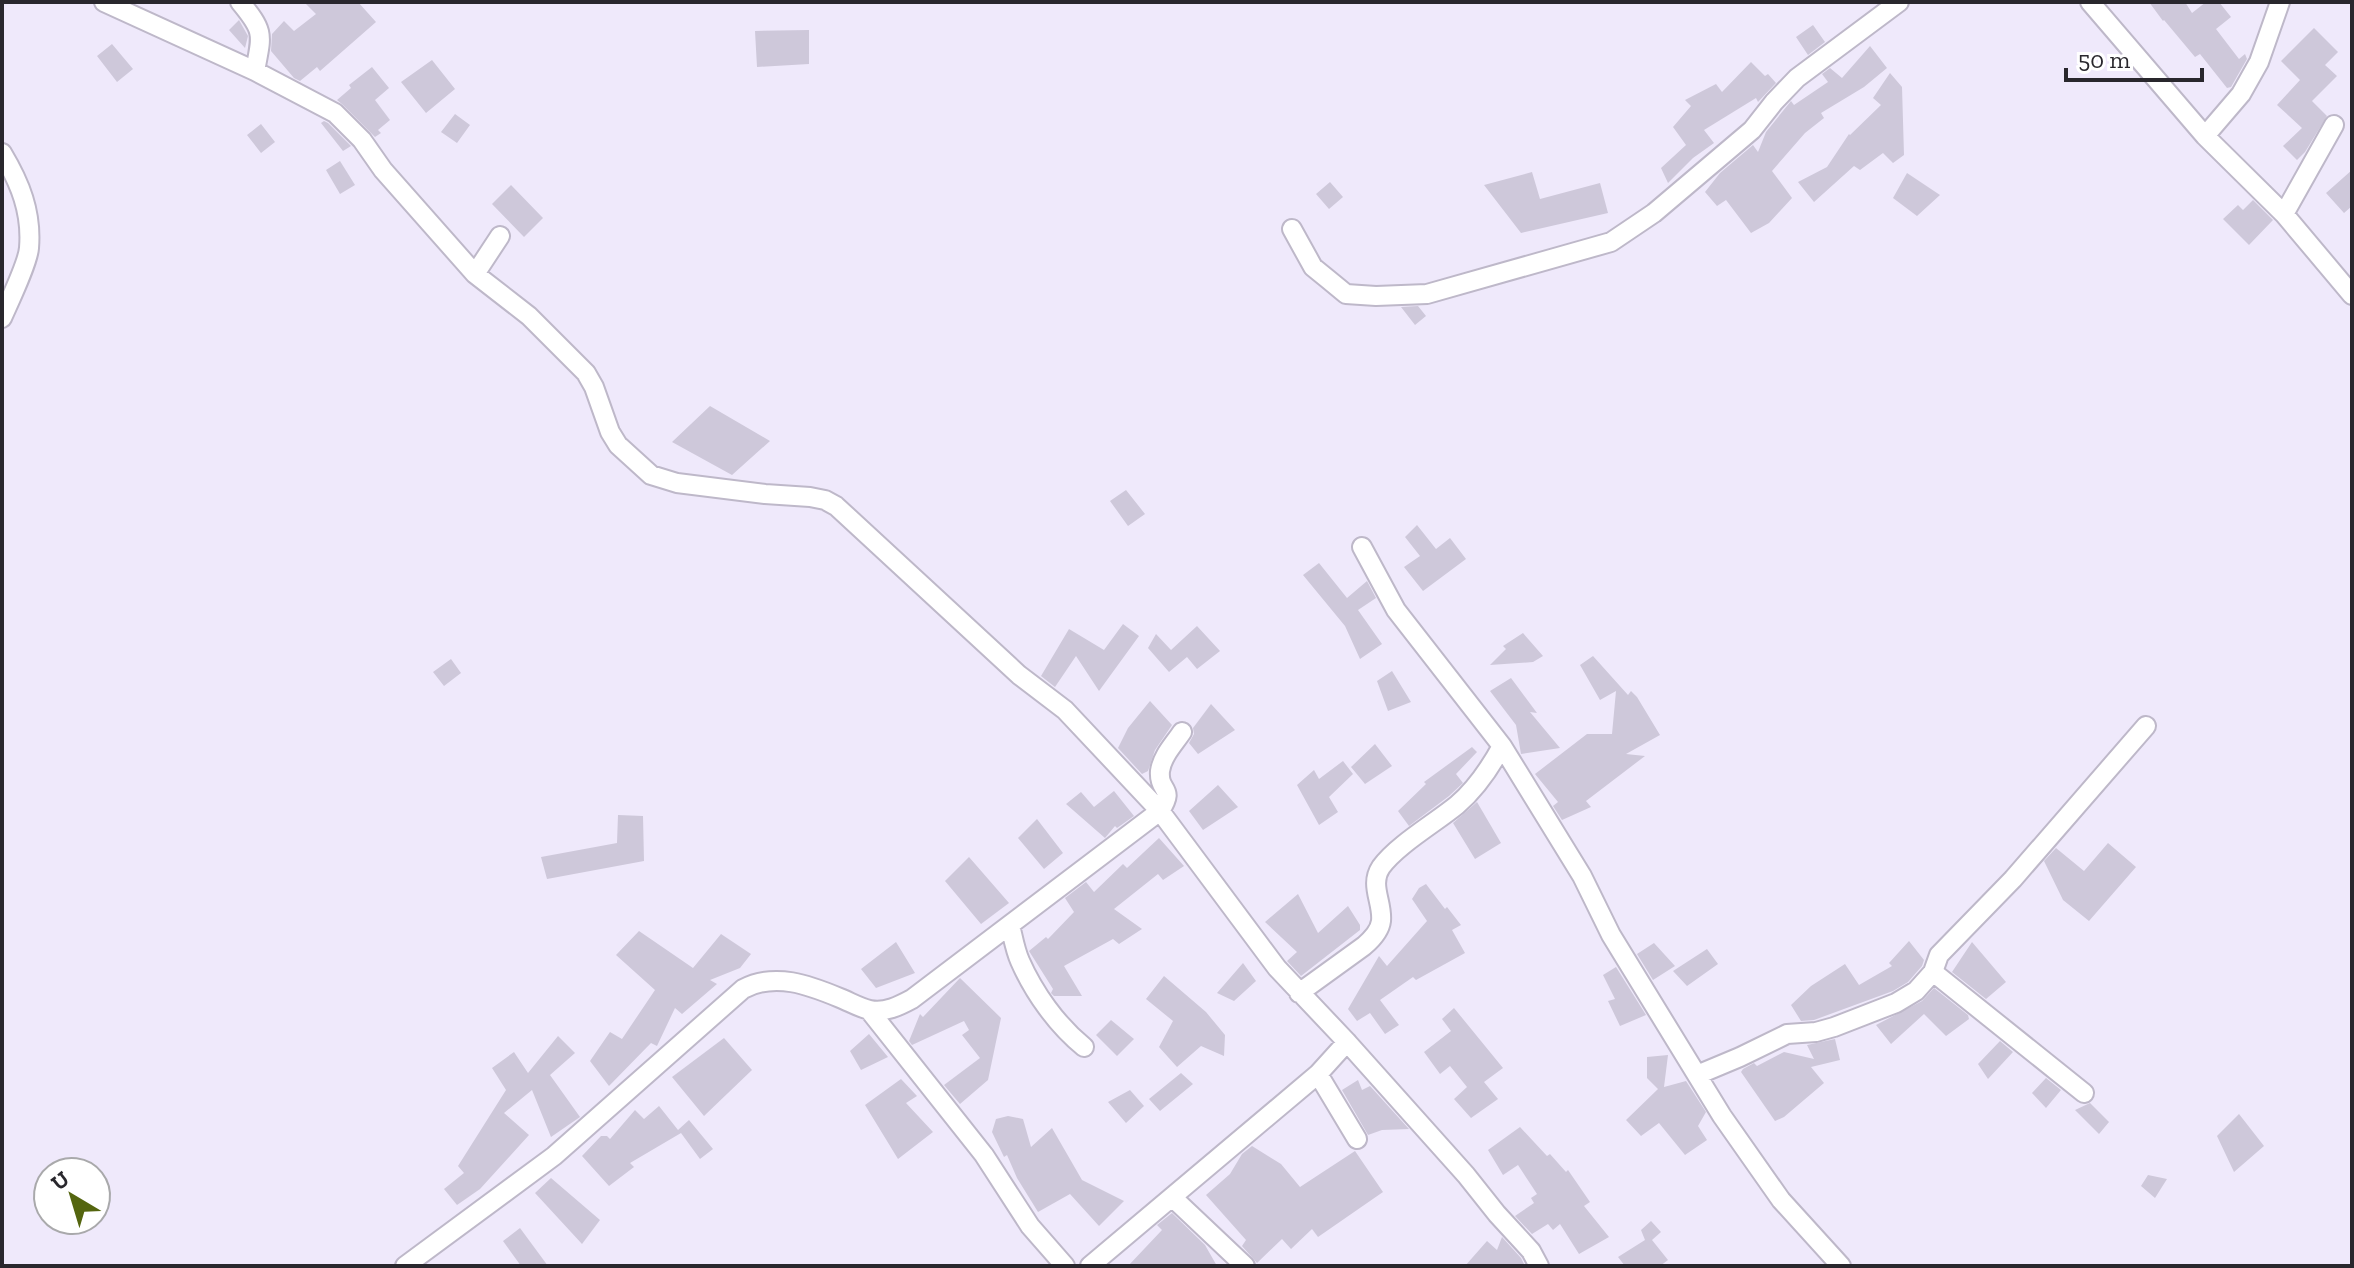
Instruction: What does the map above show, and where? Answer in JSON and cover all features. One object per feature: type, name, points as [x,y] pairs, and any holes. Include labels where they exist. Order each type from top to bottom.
[{"type":"street","points":[[104,2],[255,71],[335,113],[362,140],[383,170],[475,274],[529,316],[586,373],[618,445],[651,475],[677,483],[810,497],[836,506],[1019,675],[1065,710],[1160,811],[1277,968],[1466,1175],[1531,1251],[1539,1266]]},
{"type":"street","points":[[240,2],[255,21],[261,35],[255,71]]},
{"type":"street","points":[[1292,229],[1313,267],[1346,294],[1376,296],[1427,294],[1611,242],[1654,213],[1752,130],[1797,78],[1899,2]]},
{"type":"street","points":[[2090,2],[2205,136],[2284,214],[2352,295]]},
{"type":"street","points":[[2205,136],[2241,94],[2259,62],[2280,2]]},
{"type":"street","points":[[2284,214],[2334,125]]},
{"type":"street","points":[[2,153],[18,180],[27,210],[29,250],[2,318]]},
{"type":"street","points":[[475,274],[500,236]]},
{"type":"street","points":[[1362,547],[1396,610],[1502,746],[1582,876],[1611,935],[1722,1116],[1781,1200],[1841,1266]]},
{"type":"street","points":[[1697,1075],[1787,1034],[1834,1027],[1896,1003],[1916,991],[1933,972],[1939,955],[2013,879],[2146,726]]},
{"type":"street","points":[[405,1266],[554,1156],[743,989],[757,981],[771,979],[800,984],[869,1010],[898,1007],[912,999],[1160,811],[1168,793],[1161,781],[1162,762],[1182,732]]},
{"type":"street","points":[[1299,993],[1373,937],[1381,923],[1375,879],[1379,870],[1393,855],[1460,803],[1485,776],[1502,746]]},
{"type":"street","points":[[1010,925],[1019,960],[1043,1002],[1084,1047]]},
{"type":"street","points":[[1933,972],[2084,1093]]},
{"type":"street","points":[[869,1010],[984,1155],[1030,1226],[1065,1266]]},
{"type":"street","points":[[1090,1266],[1318,1074],[1347,1042]]},
{"type":"street","points":[[1318,1074],[1357,1139]]},
{"type":"street","points":[[1172,1197],[1245,1266]]},
{"type":"building","points":[[304,2],[358,2],[376,22],[320,71],[317,67],[300,81],[271,51],[272,34],[284,21],[294,31],[316,14]]},
{"type":"building","points":[[2149,2],[2185,2],[2192,13],[2206,2],[2219,2],[2231,17],[2216,29],[2239,59],[2245,54],[2247,59],[2231,87],[2227,88],[2200,54],[2195,57]]},
{"type":"building","points":[[239,20],[248,36],[245,48],[229,30]]},
{"type":"building","points":[[1813,25],[1825,42],[1808,55],[1796,37]]},
{"type":"building","points":[[2314,28],[2338,52],[2325,65],[2337,76],[2312,101],[2327,116],[2297,160],[2283,146],[2302,128],[2277,105],[2300,80],[2281,61]]},
{"type":"building","points":[[809,30],[809,64],[757,67],[755,31]]},
{"type":"building","points":[[112,44],[133,69],[117,82],[97,56]]},
{"type":"building","points":[[1870,46],[1887,68],[1864,87],[1821,113],[1824,118],[1805,133],[1772,171],[1792,198],[1769,223],[1751,233],[1726,200],[1717,206],[1705,192],[1720,173],[1753,145],[1758,152],[1766,132],[1791,101],[1794,105],[1828,82],[1822,74],[1830,68],[1842,78]]},
{"type":"building","points":[[432,60],[455,89],[426,113],[401,82]]},
{"type":"building","points":[[1751,62],[1776,83],[1758,102],[1756,98],[1704,130],[1714,143],[1693,158],[1668,183],[1661,168],[1686,145],[1673,127],[1691,106],[1685,100],[1716,84],[1722,92]]},
{"type":"building","points":[[372,67],[389,88],[375,100],[390,120],[375,137],[337,100],[351,88],[349,85]]},
{"type":"building","points":[[1890,73],[1902,87],[1904,155],[1893,163],[1883,153],[1860,170],[1854,166],[1814,202],[1798,182],[1827,167],[1849,134],[1881,105],[1873,98]]},
{"type":"building","points":[[455,114],[470,125],[457,143],[441,132]]},
{"type":"building","points":[[324,121],[351,146],[343,151],[321,123]]},
{"type":"building","points":[[261,124],[275,142],[261,153],[247,135]]},
{"type":"building","points":[[340,161],[355,185],[340,194],[326,170]]},
{"type":"building","points":[[2352,170],[2352,206],[2344,213],[2326,193]]},
{"type":"building","points":[[1532,172],[1540,199],[1600,183],[1608,213],[1521,233],[1484,185]]},
{"type":"building","points":[[1907,173],[1940,195],[1917,216],[1893,198]]},
{"type":"building","points":[[1330,182],[1343,197],[1329,209],[1316,194]]},
{"type":"building","points":[[511,185],[543,218],[524,237],[492,204]]},
{"type":"building","points":[[2253,200],[2273,220],[2249,245],[2223,219],[2238,205],[2243,210]]},
{"type":"building","points":[[1418,306],[1426,316],[1415,325],[1401,307]]},
{"type":"building","points":[[710,406],[770,441],[732,475],[672,442]]},
{"type":"building","points":[[1126,490],[1145,514],[1128,526],[1110,501]]},
{"type":"building","points":[[1417,525],[1436,549],[1450,538],[1466,559],[1423,591],[1404,567],[1420,556],[1405,537]]},
{"type":"building","points":[[1319,563],[1347,598],[1367,581],[1376,598],[1358,610],[1382,644],[1360,659],[1345,626],[1303,575]]},
{"type":"building","points":[[1123,624],[1139,636],[1099,691],[1076,656],[1055,687],[1041,676],[1069,629],[1104,650]]},
{"type":"building","points":[[1197,626],[1220,651],[1197,669],[1187,657],[1169,672],[1148,648],[1156,634],[1171,650]]},
{"type":"building","points":[[1523,633],[1543,656],[1533,662],[1490,665],[1506,649],[1503,646]]},
{"type":"building","points":[[1593,656],[1628,695],[1631,691],[1637,697],[1660,735],[1626,754],[1645,756],[1586,801],[1591,807],[1562,820],[1553,806],[1558,802],[1535,774],[1587,734],[1612,734],[1616,691],[1600,700],[1580,665]]},
{"type":"building","points":[[451,659],[461,673],[444,686],[433,672]]},
{"type":"building","points":[[1392,671],[1411,702],[1388,711],[1377,681]]},
{"type":"building","points":[[1511,678],[1537,713],[1530,712],[1560,748],[1521,754],[1516,725],[1490,691]]},
{"type":"building","points":[[1150,701],[1172,725],[1155,750],[1148,771],[1142,774],[1118,748],[1128,728]]},
{"type":"building","points":[[1211,704],[1235,730],[1198,754],[1189,743],[1194,734],[1193,728]]},
{"type":"building","points":[[1375,744],[1392,766],[1365,784],[1351,767]]},
{"type":"building","points":[[1472,747],[1477,752],[1456,774],[1463,783],[1409,826],[1398,811],[1426,784],[1424,782]]},
{"type":"building","points":[[1343,761],[1353,774],[1329,797],[1338,812],[1319,825],[1297,785],[1314,770],[1319,779]]},
{"type":"building","points":[[1218,785],[1238,807],[1203,830],[1189,811]]},
{"type":"building","points":[[1114,791],[1134,816],[1117,828],[1115,826],[1105,838],[1066,804],[1081,792],[1094,807]]},
{"type":"building","points":[[1477,802],[1501,843],[1475,859],[1453,823]]},
{"type":"building","points":[[618,815],[643,816],[644,861],[547,879],[541,857],[617,843]]},
{"type":"building","points":[[1037,819],[1063,853],[1044,869],[1018,838]]},
{"type":"building","points":[[1159,838],[1184,866],[1163,880],[1158,874],[1114,909],[1142,929],[1119,944],[1113,939],[1064,966],[1082,996],[1054,996],[1051,993],[1053,989],[1029,951],[1046,937],[1048,939],[1074,912],[1065,898],[1086,882],[1094,892],[1123,864],[1127,868]]},
{"type":"building","points":[[2108,843],[2136,867],[2089,921],[2063,900],[2044,861],[2056,848],[2084,871]]},
{"type":"building","points":[[969,857],[1009,903],[981,924],[945,881]]},
{"type":"building","points":[[1426,884],[1461,925],[1452,930],[1465,953],[1416,980],[1413,977],[1380,1000],[1399,1025],[1385,1034],[1370,1013],[1357,1021],[1348,1009],[1379,956],[1387,966],[1427,921],[1412,899]]},
{"type":"building","points":[[1298,894],[1318,933],[1348,906],[1360,925],[1360,930],[1301,976],[1287,961],[1297,952],[1265,922]]},
{"type":"building","points":[[639,931],[693,968],[721,934],[751,954],[740,968],[710,980],[717,984],[682,1014],[675,1008],[657,1046],[651,1043],[609,1086],[590,1061],[610,1032],[622,1039],[655,990],[616,955]]},
{"type":"building","points":[[1909,941],[1924,960],[1908,982],[1893,991],[1814,1020],[1801,1021],[1791,1005],[1811,986],[1845,964],[1859,985],[1892,966],[1889,963]]},
{"type":"building","points":[[896,942],[915,973],[876,988],[861,969]]},
{"type":"building","points":[[1972,942],[2006,982],[1986,999],[1952,972]]},
{"type":"building","points":[[1654,943],[1675,966],[1653,980],[1637,954]]},
{"type":"building","points":[[1707,949],[1718,964],[1687,986],[1673,971]]},
{"type":"building","points":[[1243,963],[1256,981],[1234,1001],[1217,993]]},
{"type":"building","points":[[1616,967],[1646,1015],[1620,1026],[1608,1001],[1615,999],[1603,975]]},
{"type":"building","points":[[1164,976],[1206,1012],[1225,1035],[1224,1056],[1201,1046],[1177,1067],[1159,1047],[1173,1021],[1146,999]]},
{"type":"building","points":[[960,978],[1001,1018],[988,1080],[960,1104],[944,1085],[980,1058],[962,1035],[969,1030],[964,1021],[912,1045],[909,1041],[920,1014],[923,1017]]},
{"type":"building","points":[[1934,988],[1969,1019],[1946,1036],[1924,1014],[1891,1044],[1876,1025],[1922,1001]]},
{"type":"building","points":[[1454,1008],[1503,1068],[1484,1082],[1498,1099],[1471,1118],[1454,1099],[1467,1087],[1450,1066],[1440,1074],[1424,1052],[1451,1031],[1442,1019]]},
{"type":"building","points":[[1111,1020],[1134,1039],[1117,1056],[1096,1035]]},
{"type":"building","points":[[869,1034],[888,1057],[861,1070],[850,1051]]},
{"type":"building","points":[[558,1036],[575,1053],[550,1075],[580,1117],[551,1137],[532,1090],[504,1113],[529,1135],[480,1189],[457,1205],[444,1189],[464,1173],[458,1166],[506,1090],[492,1068],[514,1052],[528,1073]]},
{"type":"building","points":[[724,1038],[752,1070],[704,1116],[672,1077]]},
{"type":"building","points":[[1835,1039],[1840,1060],[1811,1067],[1824,1083],[1775,1121],[1741,1072],[1743,1069],[1754,1063],[1757,1066],[1784,1052],[1814,1059],[1807,1045]]},
{"type":"building","points":[[2000,1041],[2013,1052],[1988,1079],[1978,1064]]},
{"type":"building","points":[[1668,1055],[1664,1087],[1686,1081],[1706,1112],[1698,1126],[1707,1140],[1685,1155],[1659,1123],[1641,1136],[1626,1120],[1658,1089],[1647,1078],[1647,1057]]},
{"type":"building","points":[[1181,1073],[1193,1084],[1160,1111],[1149,1099]]},
{"type":"building","points":[[2046,1078],[2061,1090],[2046,1108],[2032,1093]]},
{"type":"building","points":[[901,1079],[917,1096],[906,1103],[933,1132],[898,1159],[865,1105]]},
{"type":"building","points":[[1358,1080],[1362,1090],[1370,1086],[1409,1129],[1382,1130],[1368,1135],[1342,1090]]},
{"type":"building","points":[[1130,1090],[1144,1106],[1126,1123],[1108,1102]]},
{"type":"building","points":[[2090,1103],[2109,1122],[2099,1134],[2075,1110]]},
{"type":"building","points":[[659,1106],[678,1130],[689,1120],[713,1149],[700,1159],[681,1133],[630,1163],[634,1167],[609,1186],[582,1156],[601,1136],[610,1139],[635,1110],[644,1119]]},
{"type":"building","points":[[2239,1114],[2264,1146],[2234,1172],[2217,1136]]},
{"type":"building","points":[[1008,1116],[1023,1119],[1031,1147],[1052,1128],[1082,1180],[1124,1201],[1099,1226],[1070,1194],[1038,1212],[992,1132],[996,1119]]},
{"type":"building","points":[[1520,1127],[1547,1156],[1550,1154],[1566,1172],[1568,1170],[1590,1202],[1584,1206],[1609,1237],[1579,1254],[1560,1224],[1553,1230],[1548,1224],[1532,1234],[1515,1216],[1534,1203],[1531,1198],[1537,1194],[1518,1165],[1503,1175],[1488,1150]]},
{"type":"building","points":[[1252,1146],[1281,1164],[1300,1187],[1355,1151],[1383,1192],[1318,1237],[1312,1229],[1291,1249],[1282,1239],[1257,1263],[1242,1246],[1246,1240],[1206,1195],[1230,1174],[1242,1154]]},
{"type":"building","points":[[2148,1175],[2167,1179],[2155,1198],[2141,1186]]},
{"type":"building","points":[[551,1178],[600,1220],[582,1244],[535,1193]]},
{"type":"building","points":[[1172,1213],[1205,1245],[1217,1266],[1128,1266],[1162,1230],[1157,1225]]},
{"type":"building","points":[[1651,1221],[1661,1232],[1652,1240],[1668,1260],[1660,1266],[1625,1266],[1618,1257],[1645,1240],[1641,1230]]},
{"type":"building","points":[[520,1228],[548,1266],[521,1266],[503,1241]]},
{"type":"building","points":[[1502,1237],[1525,1266],[1465,1266],[1487,1241],[1497,1250]]}]
